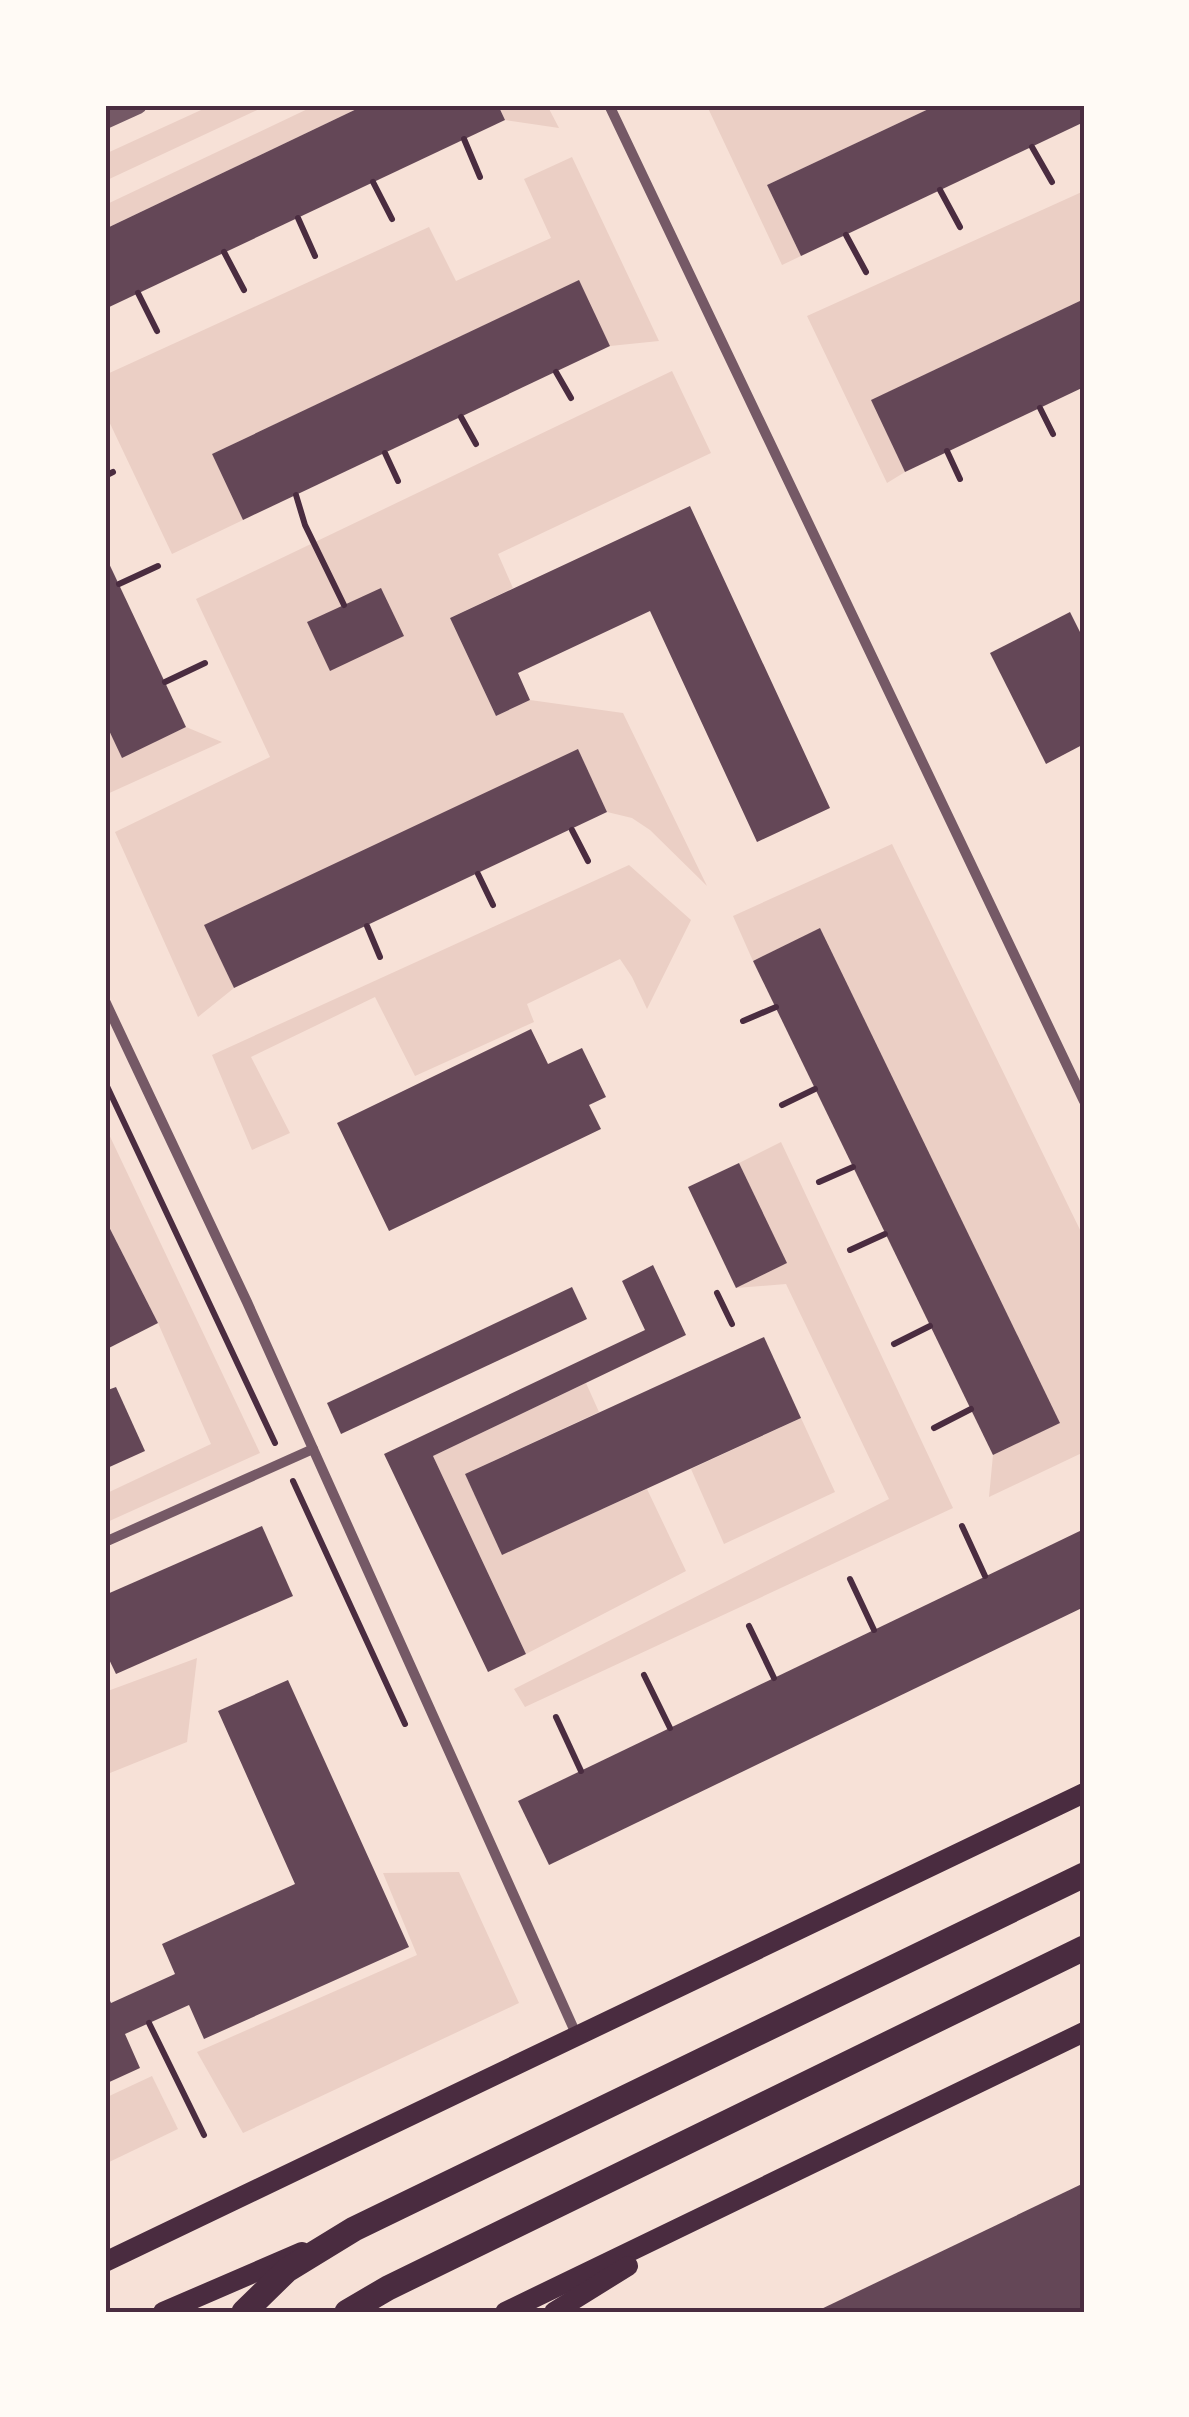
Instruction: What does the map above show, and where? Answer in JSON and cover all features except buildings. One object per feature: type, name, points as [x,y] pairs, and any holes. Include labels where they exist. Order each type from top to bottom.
[{"type":"main road","points":[[105,2262],[1084,1793]]},
{"type":"main road","points":[[163,2312],[354,2229],[1084,1875]]},
{"type":"main road","points":[[347,2312],[388,2288],[1084,1948]]},
{"type":"main road","points":[[505,2312],[1084,2032]]},
{"type":"main road","points":[[554,2312],[714,2212]]},
{"type":"main road","points":[[244,2312],[287,2270],[354,2229]]},
{"type":"street","points":[[105,120],[138,105]]},
{"type":"street","points":[[609,105],[1084,1101]]},
{"type":"street","points":[[105,1001],[313,1449],[577,2036]]},
{"type":"street","points":[[105,1542],[313,1449]]},
{"type":"path","points":[[464,138],[480,177]]},
{"type":"path","points":[[1032,147],[1052,182]]},
{"type":"path","points":[[373,182],[392,220]]},
{"type":"path","points":[[940,190],[960,227]]},
{"type":"path","points":[[298,218],[316,256]]},
{"type":"path","points":[[846,235],[866,272]]},
{"type":"path","points":[[224,252],[244,290]]},
{"type":"path","points":[[138,294],[157,332]]},
{"type":"path","points":[[556,372],[571,398]]},
{"type":"path","points":[[1040,408],[1054,434]]},
{"type":"path","points":[[461,417],[476,444]]},
{"type":"path","points":[[948,451],[960,479]]},
{"type":"path","points":[[385,453],[398,481]]},
{"type":"path","points":[[296,495],[305,525],[344,605]]},
{"type":"path","points":[[119,584],[158,566]]},
{"type":"path","points":[[165,682],[204,663]]},
{"type":"path","points":[[572,830],[588,862]]},
{"type":"path","points":[[478,874],[493,905]]},
{"type":"path","points":[[366,926],[380,957]]},
{"type":"path","points":[[743,1022],[776,1007]]},
{"type":"path","points":[[105,1082],[410,1733]]},
{"type":"path","points":[[782,1105],[815,1089]]},
{"type":"path","points":[[818,1182],[853,1167]]},
{"type":"path","points":[[850,1250],[885,1234]]},
{"type":"path","points":[[717,1293],[732,1324]]},
{"type":"path","points":[[894,1344],[930,1326]]},
{"type":"path","points":[[934,1428],[970,1409]]},
{"type":"path","points":[[962,1526],[985,1576]]},
{"type":"path","points":[[850,1579],[874,1630]]},
{"type":"path","points":[[750,1626],[774,1678]]},
{"type":"path","points":[[644,1675],[670,1728]]},
{"type":"path","points":[[556,1717],[581,1771]]},
{"type":"path","points":[[149,2023],[204,2135]]},
{"type":"shaded area","points":[[212,105],[268,105],[105,181],[105,154]]},
{"type":"shaded area","points":[[316,105],[365,105],[105,229],[105,205]]},
{"type":"shaded area","points":[[498,105],[547,105],[559,128],[505,120]]},
{"type":"shaded area","points":[[937,105],[767,185],[801,256],[782,265],[707,106]]},
{"type":"shaded area","points":[[572,157],[659,341],[610,346],[578,281],[212,454],[243,520],[172,554],[105,413],[105,375],[429,227],[456,281],[551,238],[524,179]]},
{"type":"shaded area","points":[[1084,191],[1084,299],[872,400],[905,472],[887,483],[807,316]]},
{"type":"shaded area","points":[[672,371],[711,453],[498,554],[513,588],[450,618],[496,716],[530,700],[623,713],[707,886],[650,830],[632,818],[607,812],[578,750],[205,926],[234,988],[198,1017],[115,832],[270,757],[196,599]]},
{"type":"shaded area","points":[[105,722],[122,757],[186,727],[222,742],[105,795]]},
{"type":"shaded area","points":[[892,844],[1084,1238],[1084,1452],[989,1497],[993,1455],[1059,1423],[819,929],[753,961],[733,916]]},
{"type":"shaded area","points":[[629,865],[691,920],[647,1009],[620,959],[527,1004],[534,1022],[415,1076],[375,997],[251,1057],[290,1133],[252,1150],[212,1055]]},
{"type":"shaded area","points":[[105,1126],[260,1453],[105,1523],[105,1494],[211,1444],[158,1323],[105,1219]]},
{"type":"shaded area","points":[[781,1142],[953,1508],[525,1707],[514,1689],[889,1499],[786,1284],[736,1288],[786,1263],[739,1163]]},
{"type":"shaded area","points":[[586,1383],[599,1412],[465,1474],[502,1554],[647,1489],[686,1571],[526,1654],[433,1456]]},
{"type":"shaded area","points":[[801,1418],[835,1492],[724,1544],[691,1469]]},
{"type":"shaded area","points":[[197,1658],[187,1742],[105,1775],[105,1692]]},
{"type":"shaded area","points":[[459,1872],[519,2003],[243,2133],[197,2052],[417,1955],[383,1873]]},
{"type":"shaded area","points":[[152,2076],[178,2129],[105,2164],[105,2098]]}]
